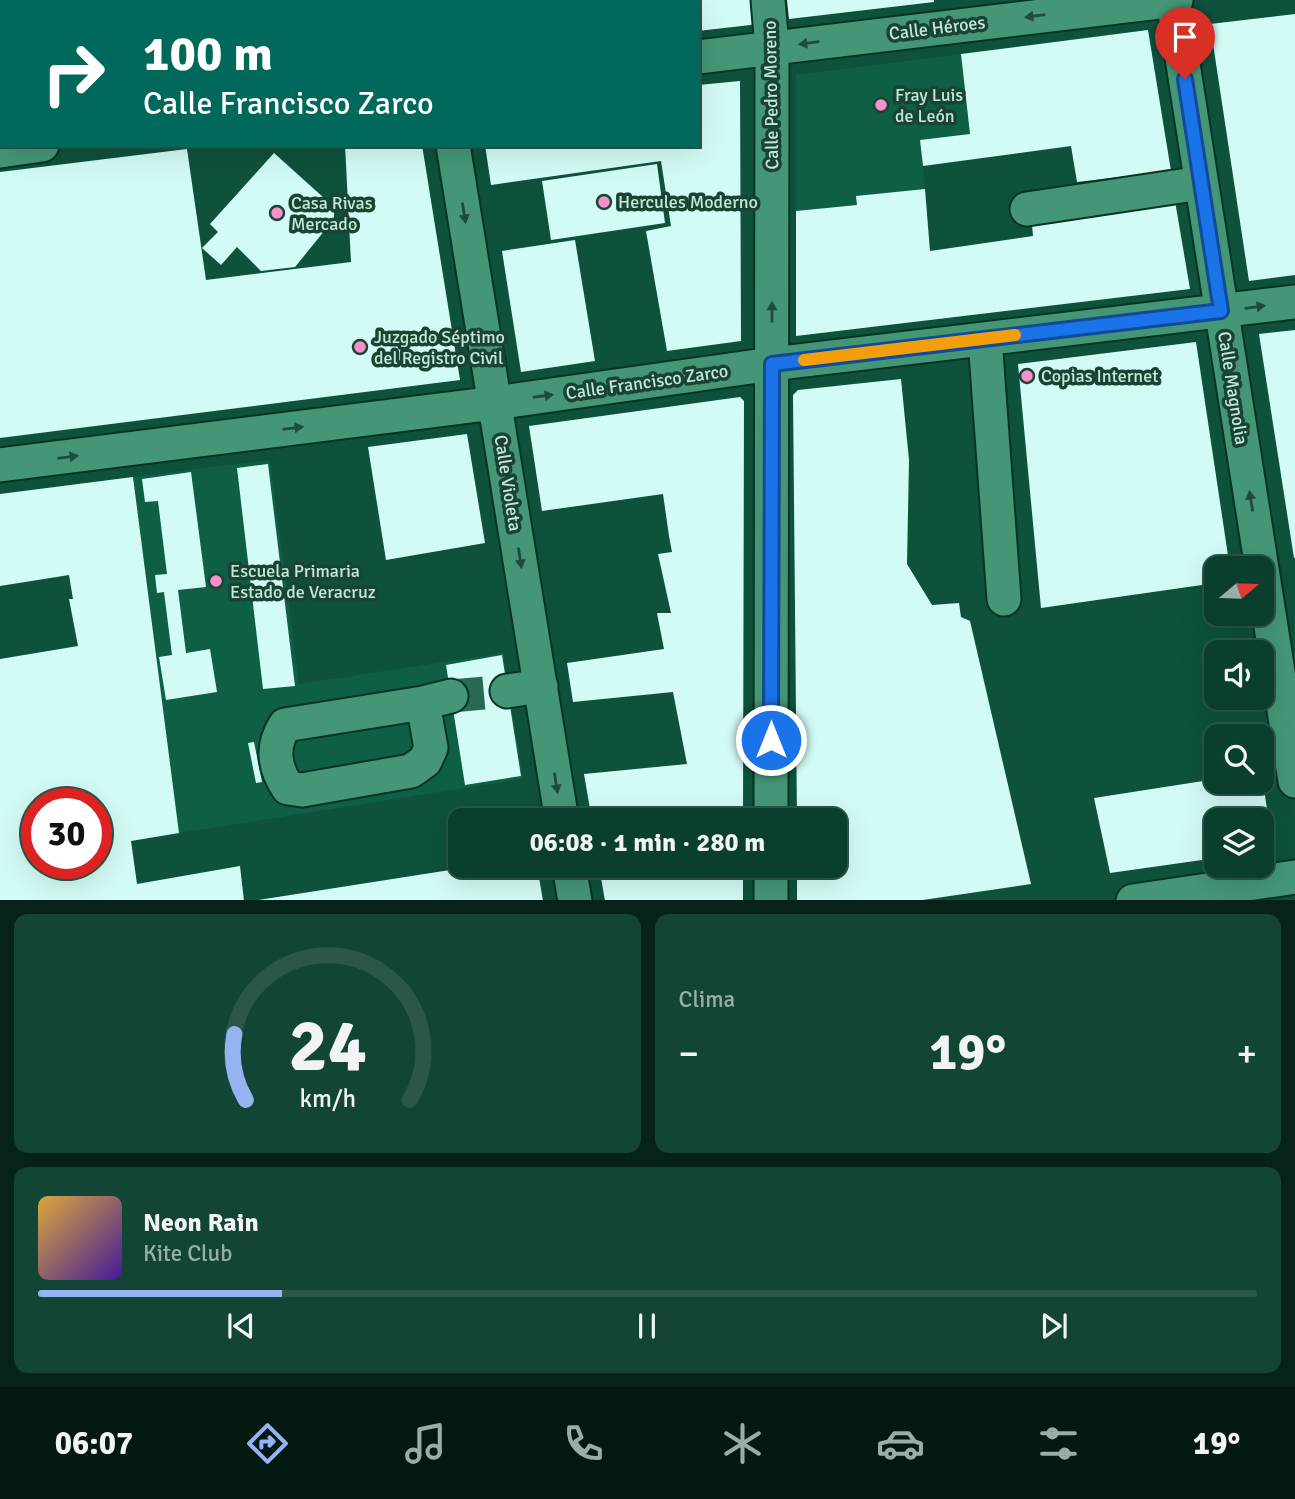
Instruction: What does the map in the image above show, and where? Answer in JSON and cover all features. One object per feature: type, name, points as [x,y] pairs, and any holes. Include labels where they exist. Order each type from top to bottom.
[{"type":"street","name":"Calle Pedro Moreno","points":[[768,0],[772,47],[771,808]]},
{"type":"street","name":"Calle Héroes","points":[[700,57],[1174,0]]},
{"type":"street","name":"Calle Magnolia","points":[[1174,0],[1260,556]]},
{"type":"street","points":[[6,149],[24,147]]},
{"type":"street","name":"Calle Violeta","points":[[453,147],[560,808]]},
{"type":"street","points":[[1027,209],[1201,183]]},
{"type":"street","name":"Calle Francisco Zarco","points":[[0,465],[495,403],[772,364],[1295,302]]},
{"type":"street","points":[[985,339],[1004,598]]},
{"type":"street","name":"Calle Magnolia","points":[[1271,626],[1295,781]]},
{"type":"street","points":[[508,691],[541,686]]},
{"type":"street","points":[[1140,900],[1295,877]]},
{"type":"street","points":[[571,878],[575,900]]},
{"type":"street","points":[[771,878],[771,900]]},
{"type":"shaded area","name":"Fray Luis de León","points":[[961,54],[970,134],[920,141],[925,189],[857,196],[857,205],[796,211],[796,75]]},
{"type":"shaded area","points":[[270,460],[299,684],[503,653],[523,779],[179,833],[133,477]]},
{"type":"building","points":[[700,0],[757,0],[759,24],[700,31]]},
{"type":"building","points":[[787,0],[934,0],[934,2],[789,19]]},
{"type":"building","points":[[1295,14],[1295,275],[1249,281],[1210,24]]},
{"type":"building","points":[[1148,30],[1171,171],[1077,182],[1071,146],[923,166],[920,140],[970,134],[961,54]]},
{"type":"building","points":[[740,81],[741,341],[667,351],[646,231],[671,226],[661,161],[491,185],[485,147],[700,147],[700,85]]},
{"type":"building","points":[[345,147],[422,147],[460,380],[0,438],[0,172],[187,149],[206,280],[351,262]]},
{"type":"building","name":"Casa Rivas Mercado","points":[[274,153],[334,207],[334,219],[295,267],[261,271],[237,247],[221,265],[202,248],[218,232],[210,224]]},
{"type":"building","name":"Hercules Moderno","points":[[657,164],[665,223],[551,240],[542,181]]},
{"type":"building","points":[[925,189],[930,251],[1033,236],[1032,225],[1175,201],[1190,289],[796,336],[796,211],[857,205],[856,196]]},
{"type":"building","points":[[575,240],[595,361],[521,372],[502,251]]},
{"type":"building","points":[[1295,330],[1295,558],[1294,558],[1259,334]]},
{"type":"building","points":[[1196,342],[1228,556],[1204,556],[1204,585],[1041,608],[1018,364]]},
{"type":"building","points":[[901,379],[909,460],[907,564],[932,605],[959,603],[961,617],[970,621],[1031,884],[923,900],[797,900],[797,878],[847,878],[847,808],[797,808],[793,395],[798,390]]},
{"type":"building","points":[[740,397],[744,401],[743,808],[590,808],[584,774],[687,764],[673,692],[573,702],[567,663],[664,649],[657,613],[671,613],[658,554],[672,552],[663,494],[542,511],[529,426]]},
{"type":"building","points":[[467,434],[485,543],[386,560],[368,447]]},
{"type":"building","points":[[268,464],[295,686],[263,689],[237,468]]},
{"type":"building","points":[[191,472],[206,587],[178,590],[186,653],[210,649],[217,692],[166,700],[159,657],[172,655],[164,592],[157,593],[155,575],[167,574],[158,501],[145,502],[142,479]]},
{"type":"building","points":[[133,477],[179,833],[131,841],[137,884],[240,866],[244,900],[0,900],[0,659],[78,646],[69,599],[73,599],[69,575],[0,586],[0,494]]},
{"type":"building","points":[[502,655],[521,776],[465,785],[446,665]]},
{"type":"building","points":[[254,742],[262,782],[256,783],[248,743]]},
{"type":"building","points":[[1204,781],[1204,794],[1265,794],[1267,808],[1204,808],[1204,860],[1110,873],[1094,798]]},
{"type":"building","points":[[448,870],[448,878],[539,878],[543,900],[258,900]]},
{"type":"building","points":[[601,878],[743,878],[743,900],[605,900]]},
{"type":"tunnel","points":[[451,696],[507,691]]},
{"type":"slow traffic","points":[[804,360],[1015,335]]},
{"type":"place","name":"Fray Luis de León","points":[[881,105]]},
{"type":"place","name":"Hercules Moderno","points":[[604,202]]},
{"type":"place","name":"Casa Rivas Mercado","points":[[277,213]]},
{"type":"place","name":"Juzgado Séptimo del Registro Civil","points":[[360,347]]},
{"type":"place","name":"Copias Internet","points":[[1027,376]]},
{"type":"place","name":"Escuela Primaria Estado de Veracruz","points":[[216,581]]},
{"type":"route","points":[[771,740],[772,364],[1221,311],[1185,79]]}]
